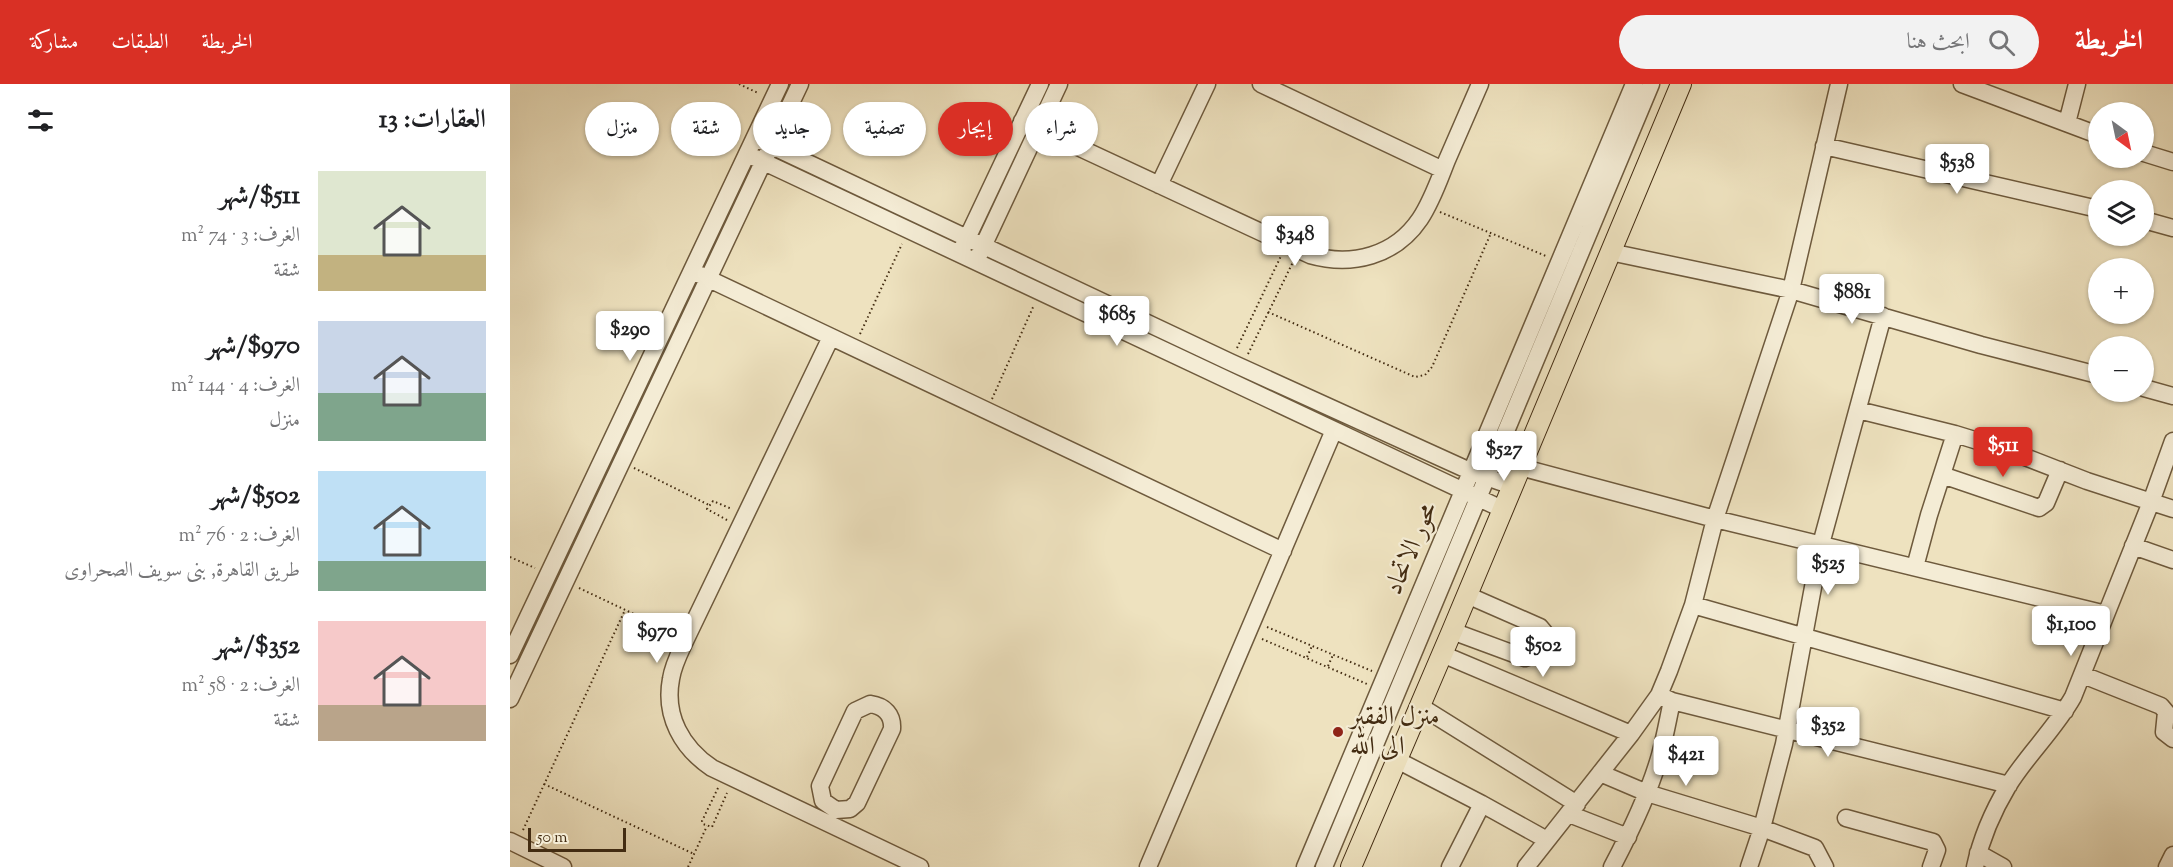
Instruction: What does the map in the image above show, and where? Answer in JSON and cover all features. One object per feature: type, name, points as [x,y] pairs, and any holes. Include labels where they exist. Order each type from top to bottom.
[{"type":"main road","points":[[1351,867],[1681,84]]},
{"type":"street","points":[[773,100],[780,84]]},
{"type":"street","points":[[792,102],[800,84]]},
{"type":"street","points":[[963,246],[1040,84]]},
{"type":"street","points":[[1051,102],[1059,84]]},
{"type":"street","points":[[1159,185],[1207,84]]},
{"type":"street","points":[[1261,84],[1443,170]]},
{"type":"street","points":[[1096,156],[1316,257],[1347,261],[1372,256],[1389,248],[1404,237],[1420,218],[1427,207],[1480,84]]},
{"type":"street","name":"محور الاتحاد","points":[[1480,474],[1560,261],[1634,84]]},
{"type":"street","name":"محور الاتحاد","points":[[1305,867],[1383,683],[1480,474],[1652,84]]},
{"type":"street","points":[[1612,867],[1647,793],[1659,756],[1665,698],[1693,605],[1715,519],[1791,290],[1839,84]]},
{"type":"street","points":[[1962,84],[2088,131]]},
{"type":"street","points":[[2067,123],[2077,84]]},
{"type":"street","points":[[510,655],[753,142]]},
{"type":"street","points":[[1824,146],[2088,207]]},
{"type":"street","points":[[747,154],[908,230],[963,246]]},
{"type":"street","points":[[510,699],[514,678],[565,582],[767,156]]},
{"type":"street","points":[[790,156],[979,254],[1512,486]]},
{"type":"street","points":[[979,254],[1025,156]]},
{"type":"street","points":[[2154,156],[2173,162]]},
{"type":"street","points":[[2154,223],[2173,228]]},
{"type":"street","points":[[1610,252],[1791,290],[1981,345],[2088,372]]},
{"type":"street","points":[[979,254],[1040,292],[1502,509]]},
{"type":"street","points":[[692,271],[1283,551]]},
{"type":"street","points":[[1749,867],[1762,828],[1787,730],[1821,544],[1883,316]]},
{"type":"street","points":[[831,337],[686,639],[671,678],[669,691],[672,718],[677,730],[701,761],[729,776],[827,815],[920,867]]},
{"type":"street","points":[[2154,391],[2173,396]]},
{"type":"street","points":[[1858,410],[1955,434],[2007,450],[2086,481],[2173,509]]},
{"type":"street","points":[[1148,867],[1334,430]]},
{"type":"street","points":[[1915,567],[1955,434]]},
{"type":"street","points":[[2003,867],[1976,860],[1984,835],[2008,785],[2065,711],[2083,675],[2173,441]]},
{"type":"street","points":[[1520,467],[1715,519],[2106,614]]},
{"type":"street","points":[[1942,475],[2039,508],[2046,503],[2060,470]]},
{"type":"street","name":"محور الاتحاد","points":[[1324,867],[1471,494]]},
{"type":"street","points":[[2133,546],[2173,560]]},
{"type":"street","points":[[1452,631],[1525,658],[1536,654],[1544,639],[1545,633],[1540,627],[1467,595]]},
{"type":"street","points":[[1693,605],[1802,638],[2065,711]]},
{"type":"street","points":[[1442,654],[1631,734]]},
{"type":"street","points":[[2083,675],[2161,706],[2166,712],[2164,732],[2173,738]]},
{"type":"street","points":[[1665,698],[2008,785]]},
{"type":"street","points":[[1526,867],[1631,734],[1665,698]]},
{"type":"street","points":[[870,704],[881,707],[889,714],[892,729],[857,803],[845,810],[827,815],[820,786],[855,711],[870,704]]},
{"type":"street","points":[[1420,706],[1573,809],[1628,837]]},
{"type":"street","points":[[1396,760],[1547,840]]},
{"type":"street","points":[[1600,773],[1647,793],[1762,828],[1815,849],[1825,867]]},
{"type":"street","points":[[1450,867],[1482,804]]},
{"type":"street","points":[[1846,818],[1933,842],[1937,850],[1931,867]]},
{"type":"street","points":[[513,843],[563,867]]},
{"type":"street","points":[[2167,867],[2173,855]]},
{"type":"path","points":[[739,84],[773,100]]},
{"type":"path","points":[[1427,207],[1560,261]]},
{"type":"path","points":[[854,348],[908,230]]},
{"type":"path","points":[[1268,312],[1415,377],[1420,376],[1432,367],[1491,233]]},
{"type":"path","points":[[1236,364],[1268,312],[1293,247]]},
{"type":"path","points":[[1236,364],[1293,247]]},
{"type":"path","points":[[986,411],[1040,292]]},
{"type":"path","points":[[622,462],[709,505]]},
{"type":"path","points":[[714,501],[743,520],[708,511],[709,505],[714,501]]},
{"type":"path","points":[[510,557],[549,574]]},
{"type":"path","points":[[565,582],[686,639]]},
{"type":"path","points":[[513,843],[544,784],[625,610]]},
{"type":"path","points":[[1251,627],[1333,655],[1383,683]]},
{"type":"path","points":[[1251,627],[1306,658],[1383,683]]},
{"type":"path","points":[[1306,658],[1311,646]]},
{"type":"path","points":[[1328,667],[1333,655]]},
{"type":"path","points":[[729,776],[713,826],[707,826],[702,821],[729,776]]},
{"type":"path","points":[[544,784],[694,854]]},
{"type":"path","points":[[688,867],[707,826]]},
{"type":"place","name":"منزل الفقير الى الله","points":[[1338,732]]}]
